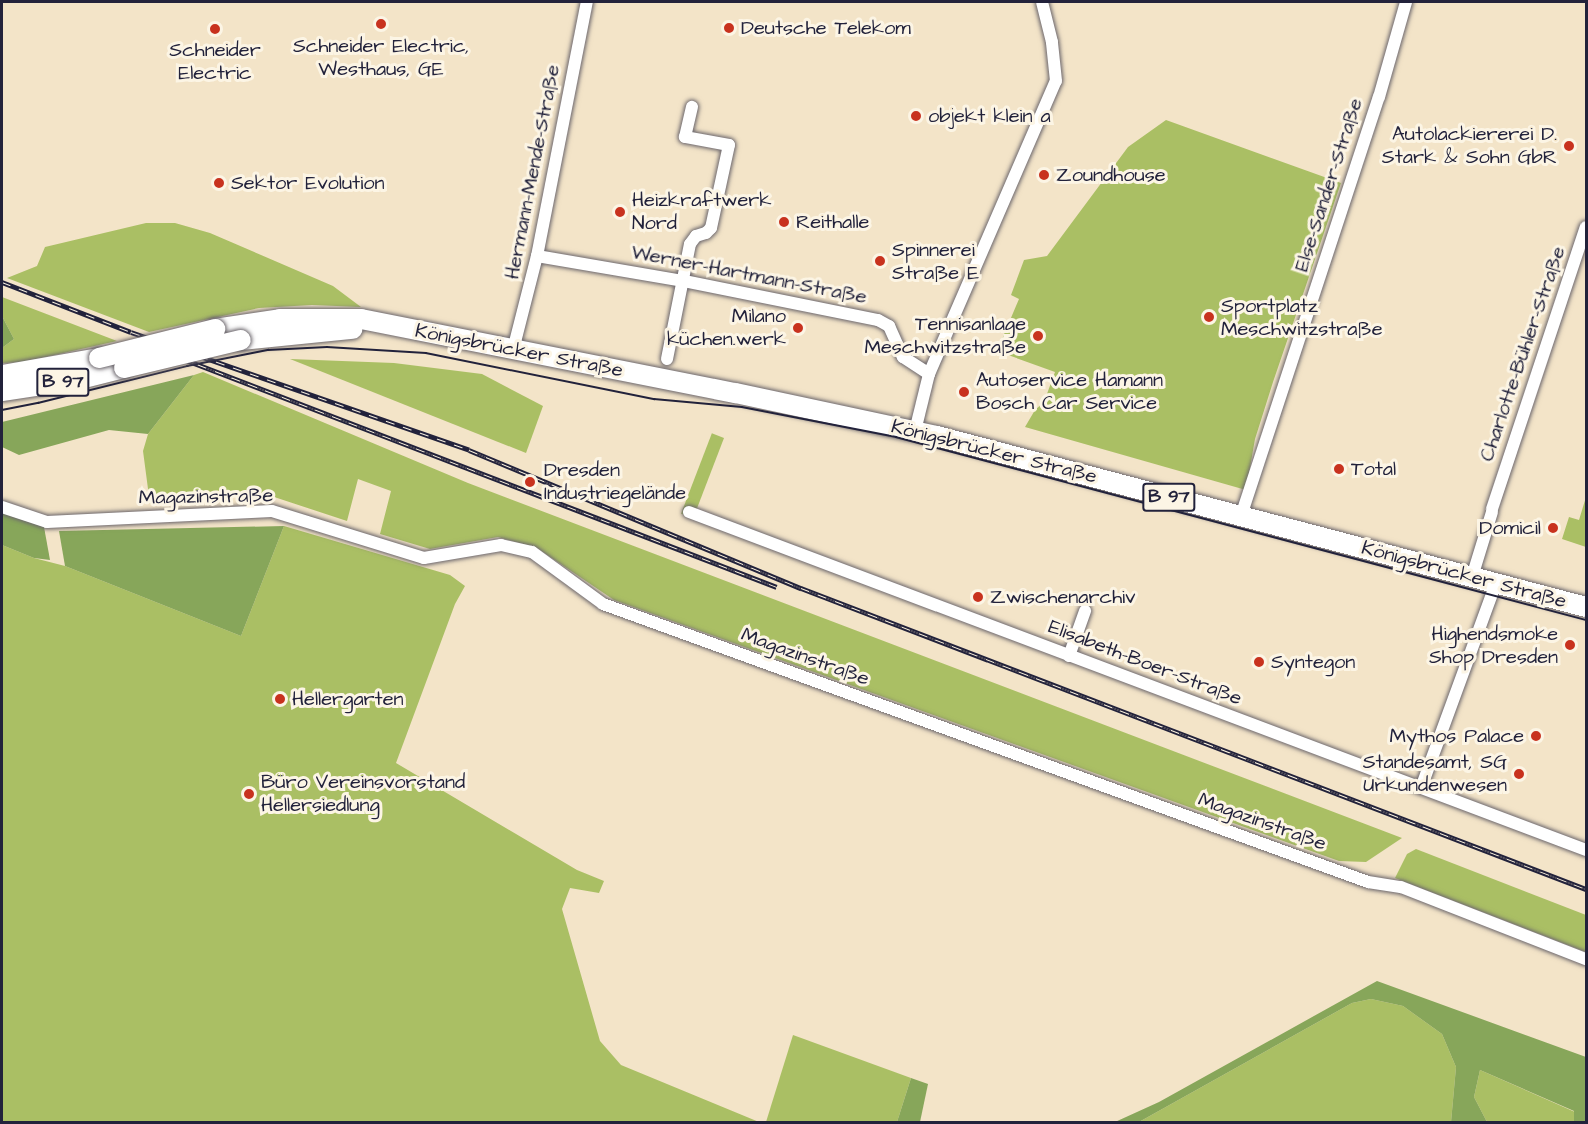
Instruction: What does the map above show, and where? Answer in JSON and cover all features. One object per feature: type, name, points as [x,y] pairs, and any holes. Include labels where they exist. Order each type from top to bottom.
[{"type":"main road","name":"Königsbrücker Straße","points":[[2,375],[99,358],[251,322],[308,317],[361,319],[915,431],[1587,607]]},
{"type":"main road","name":"Königsbrücker Straße","points":[[2,391],[76,380],[241,340],[300,333],[394,327]]},
{"type":"street","name":"Hermann-Mende-Straße","points":[[513,350],[537,256],[586,2]]},
{"type":"street","points":[[915,431],[929,374],[1056,81],[1052,42],[1042,2]]},
{"type":"street","name":"Else-Sander-Straße","points":[[1241,516],[1379,97],[1406,2]]},
{"type":"street","points":[[667,359],[690,244],[696,236],[706,233],[711,228],[729,145],[685,137],[692,107]]},
{"type":"street","name":"Charlotte-Bühler-Straße","points":[[1472,577],[1486,528],[1494,511],[1497,494],[1587,226]]},
{"type":"street","name":"Werner-Hartmann-Straße","points":[[537,256],[684,281],[878,320],[889,326],[903,357],[929,374]]},
{"type":"street","name":"Magazinstraße","points":[[2,507],[47,522],[272,511],[424,558],[501,545],[532,552],[603,604],[1361,879],[1401,887],[1587,958]]},
{"type":"street","name":"Elisabeth-Boer-Straße","points":[[689,512],[1587,850]]},
{"type":"street","points":[[1421,788],[1496,583]]},
{"type":"street","points":[[1069,656],[1085,611]]},
{"type":"green space","points":[[1166,120],[1341,183],[1255,439],[1246,490],[1025,427],[1035,410],[1044,402],[1055,372],[997,351],[1019,299],[1011,295],[1024,260],[1047,256],[1128,147]]},
{"type":"green space","points":[[146,223],[175,223],[210,233],[333,286],[361,307],[312,305],[259,308],[149,332],[7,278],[37,266],[45,247]]},
{"type":"green space","points":[[2,297],[117,341],[23,362],[2,363],[2,348],[14,339],[2,316]]},
{"type":"green space","points":[[2,316],[14,339],[2,348]]},
{"type":"green space","points":[[290,359],[394,363],[482,374],[543,406],[526,453]]},
{"type":"green space","points":[[203,372],[468,483],[1402,838],[1366,862],[1339,861],[614,600],[537,548],[498,537],[430,549],[380,534],[391,491],[358,479],[347,521],[259,492],[150,504],[143,451],[148,434],[194,375]]},
{"type":"green space","points":[[194,375],[148,434],[109,430],[19,455],[2,447],[2,422]]},
{"type":"green space","points":[[712,433],[724,438],[693,518],[681,514]]},
{"type":"green space","points":[[1586,497],[1586,547],[1562,539],[1569,517],[1579,520]]},
{"type":"green space","points":[[2,512],[44,527],[50,560],[34,558],[2,545]]},
{"type":"green space","points":[[284,526],[450,575],[465,586],[455,604],[396,763],[577,870],[604,881],[599,893],[570,888],[562,909],[600,1041],[621,1065],[759,1122],[2,1122],[2,545],[34,558],[65,566],[241,636]]},
{"type":"green space","points":[[284,526],[241,636],[65,566],[59,531]]},
{"type":"green space","points":[[1416,849],[1586,915],[1586,952],[1395,878],[1407,854]]},
{"type":"green space","points":[[1377,981],[1586,1057],[1586,1122],[1574,1122],[1574,1111],[1480,1070],[1474,1097],[1487,1122],[1451,1122],[1456,1067],[1442,1034],[1403,1006],[1371,999],[1352,1003],[1139,1122],[1115,1122],[1159,1102]]},
{"type":"green space","points":[[1371,999],[1403,1006],[1442,1034],[1456,1067],[1451,1122],[1139,1122],[1352,1003]]},
{"type":"green space","points":[[793,1035],[911,1078],[897,1122],[766,1122]]},
{"type":"green space","points":[[1480,1070],[1575,1112],[1574,1122],[1487,1122],[1474,1097]]},
{"type":"green space","points":[[911,1078],[928,1084],[920,1122],[897,1122]]},
{"type":"tram line","points":[[2,410],[187,366],[268,350],[327,347],[426,353],[654,399],[742,407],[896,437],[1586,620]]},
{"type":"railway","points":[[2,282],[131,332],[469,450],[801,588],[1586,889]]},
{"type":"railway","points":[[181,358],[777,587]]},
{"type":"place","name":"Schneider Electric, Westhaus, GE","points":[[381,24]]},
{"type":"place","name":"Deutsche Telekom","points":[[729,28]]},
{"type":"place","name":"Schneider Electric","points":[[215,29]]},
{"type":"place","name":"objekt klein a","points":[[916,116]]},
{"type":"place","name":"Autolackiererei D. Stark & Sohn GbR","points":[[1569,146]]},
{"type":"place","name":"Zoundhouse","points":[[1044,175]]},
{"type":"place","name":"Sektor Evolution","points":[[219,183]]},
{"type":"place","name":"Heizkraftwerk Nord","points":[[620,212]]},
{"type":"place","name":"Reithalle","points":[[784,222]]},
{"type":"place","name":"Spinnerei Straße E","points":[[880,261]]},
{"type":"place","name":"Sportplatz Meschwitzstraße","points":[[1209,317]]},
{"type":"place","name":"Milano küchen.werk","points":[[798,328]]},
{"type":"place","name":"Tennisanlage Meschwitzstraße","points":[[1038,336]]},
{"type":"place","name":"Autoservice Hamann Bosch Car Service","points":[[964,392]]},
{"type":"place","name":"Total","points":[[1339,469]]},
{"type":"place","name":"Dresden Industriegelände","points":[[530,482]]},
{"type":"place","name":"Domicil","points":[[1553,528]]},
{"type":"place","name":"Zwischenarchiv","points":[[978,597]]},
{"type":"place","name":"Highendsmoke Shop Dresden","points":[[1570,645]]},
{"type":"place","name":"Syntegon","points":[[1259,662]]},
{"type":"place","name":"Hellergarten","points":[[280,699]]},
{"type":"place","name":"Mythos Palace","points":[[1536,736]]},
{"type":"place","name":"Standesamt, SG Urkundenwesen","points":[[1519,774]]},
{"type":"place","name":"Büro Vereinsvorstand Hellersiedlung","points":[[249,794]]}]
